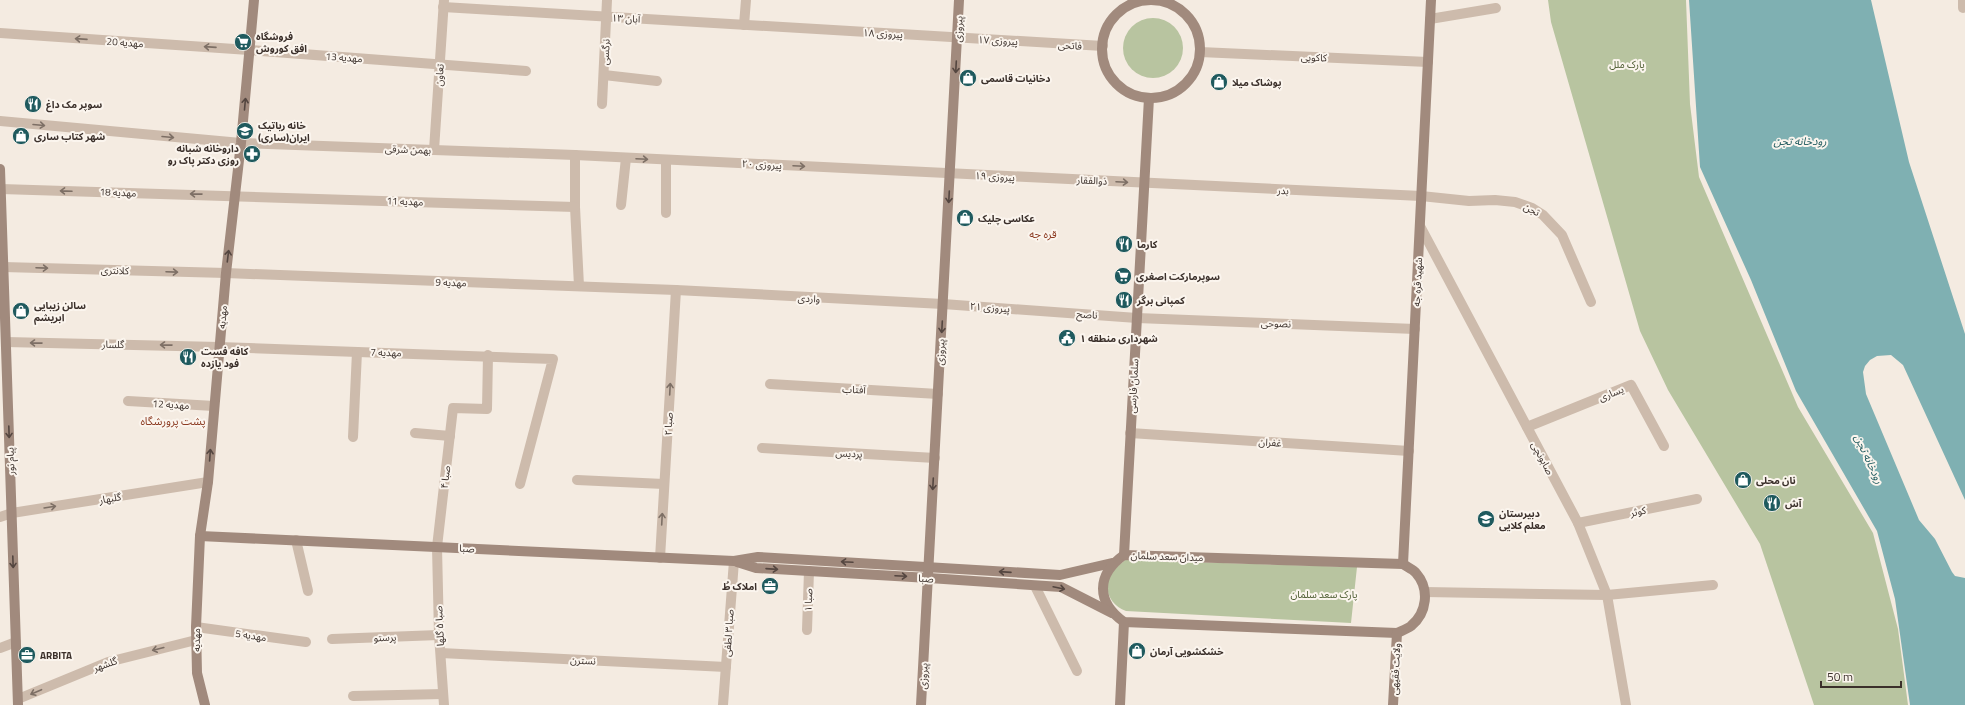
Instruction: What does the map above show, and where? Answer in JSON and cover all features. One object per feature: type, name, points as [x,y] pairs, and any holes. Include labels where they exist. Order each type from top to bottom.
[{"type":"street","name":"مهدیه","points":[[205,705],[197,674],[196,627],[200,536],[208,482],[219,346],[241,143],[254,0]]},
{"type":"street","name":"نرگسی","points":[[602,104],[607,0]]},
{"type":"street","points":[[744,25],[746,0]]},
{"type":"street","name":"پیروزی","points":[[921,705],[960,0]]},
{"type":"street","points":[[1149,0],[1161,1],[1178,8],[1188,17],[1195,27],[1199,39],[1200,52],[1198,64],[1192,76],[1184,86],[1174,93],[1161,97],[1149,98],[1136,96],[1115,82],[1106,65],[1102,46],[1105,34],[1110,22],[1129,6],[1149,0]]},
{"type":"street","name":"شهید قره جه","points":[[1403,564],[1431,0]]},
{"type":"street","name":"۱۳ آبان","points":[[443,3],[607,17],[809,29]]},
{"type":"street","name":"تعاون","points":[[434,150],[443,3]]},
{"type":"street","points":[[1430,19],[1496,8]]},
{"type":"street","name":"پیروزی ١٨","points":[[809,29],[957,38]]},
{"type":"street","name":"مهدیه 20","points":[[0,33],[249,50]]},
{"type":"street","name":"پیروزی ١٧","points":[[957,38],[1038,43]]},
{"type":"street","name":"فاتحی","points":[[1038,43],[1102,46]]},
{"type":"street","name":"مهدیه 13","points":[[249,50],[526,72]]},
{"type":"street","name":"کاکویی","points":[[1200,52],[1428,62]]},
{"type":"street","points":[[604,75],[657,81]]},
{"type":"street","name":"سلمان فارسی","points":[[1124,554],[1149,98]]},
{"type":"street","name":"بهمن شرقی","points":[[0,121],[241,143],[575,155]]},
{"type":"street","points":[[575,155],[575,207],[580,286]]},
{"type":"street","name":"پیروزی ٢٠","points":[[575,155],[950,173]]},
{"type":"street","points":[[621,205],[626,158]]},
{"type":"street","points":[[666,160],[666,213]]},
{"type":"street","name":"پیام نور","points":[[0,169],[6,342],[4,403],[12,513],[18,702]]},
{"type":"street","name":"پیروزی ١٩","points":[[950,173],[1041,178]]},
{"type":"street","name":"ذوالفقار","points":[[1041,178],[1144,183]]},
{"type":"street","name":"بدر","points":[[1144,183],[1421,196]]},
{"type":"street","name":"مهدیه 18","points":[[1,189],[235,195]]},
{"type":"street","name":"مهدیه 11","points":[[235,195],[575,207]]},
{"type":"street","name":"تجن","points":[[1421,196],[1469,201],[1495,200],[1515,202],[1538,211],[1562,235],[1591,302]]},
{"type":"street","name":"صابونچی","points":[[1420,226],[1578,524],[1607,595],[1626,705]]},
{"type":"street","name":"کلانتری","points":[[3,267],[226,273]]},
{"type":"street","name":"مهدیه 9","points":[[226,273],[676,290]]},
{"type":"street","name":"واردی","points":[[676,290],[943,304]]},
{"type":"street","name":"صبا ۲","points":[[660,558],[676,290]]},
{"type":"street","name":"پیروزی ٢١","points":[[943,304],[1037,311]]},
{"type":"street","name":"ناصح","points":[[1037,311],[1136,318]]},
{"type":"street","name":"نصوحی","points":[[1136,318],[1415,329]]},
{"type":"street","name":"گلسار","points":[[6,342],[219,346]]},
{"type":"street","name":"مهدیه 7","points":[[219,346],[357,352],[488,355],[553,359],[520,484]]},
{"type":"street","points":[[353,438],[357,352]]},
{"type":"street","name":"صبا ۴","points":[[437,547],[453,408],[487,409],[488,355]]},
{"type":"street","name":"آفتاب","points":[[770,384],[938,394]]},
{"type":"street","name":"یساری","points":[[1527,427],[1631,385],[1664,446]]},
{"type":"street","name":"مهدیه 12","points":[[128,401],[214,406]]},
{"type":"street","points":[[415,433],[450,436]]},
{"type":"street","name":"غفران","points":[[1130,433],[1409,451]]},
{"type":"street","name":"پردیس","points":[[762,448],[935,458]]},
{"type":"street","points":[[577,480],[664,484]]},
{"type":"street","name":"گلبهار","points":[[0,517],[12,513],[208,482]]},
{"type":"street","name":"کوثر","points":[[1578,524],[1698,499]]},
{"type":"street","name":"صبا","points":[[200,536],[734,561],[758,557],[1060,575],[1112,563]]},
{"type":"street","points":[[296,540],[308,591]]},
{"type":"street","name":"صبا ۵ گلها","points":[[437,547],[439,635],[444,705]]},
{"type":"street","name":"میدان سعد سلمان","points":[[1124,622],[1113,614],[1105,602],[1103,588],[1105,575],[1112,563],[1124,554],[1403,564]]},
{"type":"street","name":"صبا","points":[[734,561],[756,568],[929,578],[1061,588],[1113,614]]},
{"type":"street","name":"صبا ۳ لطفی","points":[[723,705],[734,561]]},
{"type":"street","points":[[1120,705],[1124,622],[1397,633],[1411,627],[1421,615],[1426,601],[1424,586],[1416,572],[1403,564]]},
{"type":"street","name":"صبا ۱","points":[[807,630],[809,571]]},
{"type":"street","points":[[1424,592],[1607,595],[1712,585]]},
{"type":"street","points":[[1035,586],[1077,671]]},
{"type":"street","name":"مهدیه 5","points":[[196,627],[306,642]]},
{"type":"street","name":"ولایت فقیهی","points":[[1394,705],[1397,633]]},
{"type":"street","name":"پرستو","points":[[332,639],[439,635]]},
{"type":"street","name":"گلشهر","points":[[18,702],[108,662],[196,640]]},
{"type":"street","points":[[0,648],[16,642]]},
{"type":"street","name":"نسترن","points":[[441,654],[726,667]]},
{"type":"street","points":[[353,696],[443,694]]},
{"type":"green space","name":"پارک ملل","points":[[1548,0],[1686,0],[1690,104],[1699,177],[1798,407],[1873,533],[1898,629],[1908,705],[1814,705],[1760,544],[1668,390],[1640,331],[1551,22]]},
{"type":"green space","points":[[1153,18],[1170,23],[1178,31],[1183,48],[1178,65],[1170,73],[1153,78],[1136,73],[1128,65],[1123,48],[1128,31],[1136,23]]},
{"type":"green space","name":"پارک سعد سلمان","points":[[1125,560],[1357,567],[1351,623],[1126,611],[1111,600],[1107,588],[1109,576],[1113,570]]},
{"type":"water","name":"رودخانه تجن","points":[[1689,0],[1871,0],[1909,162],[1965,334],[1965,500],[1903,365],[1891,355],[1877,356],[1870,360],[1865,366],[1863,372],[1866,394],[1919,520],[1935,539],[1955,576],[1965,578],[1965,705],[1910,705],[1895,599],[1877,531],[1796,391],[1751,280],[1700,167]]},
{"type":"place","name":"فروشگاه افق کوروش","points":[[243,42]]},
{"type":"place","name":"دخانیات قاسمی","points":[[968,78]]},
{"type":"place","name":"پوشاک میلا","points":[[1219,82]]},
{"type":"place","name":"سوپر مک داغ","points":[[33,104]]},
{"type":"place","name":"خانه رباتیک ایران(ساری)","points":[[245,131]]},
{"type":"place","name":"شهر کتاب ساری","points":[[21,136]]},
{"type":"place","name":"داروخانه شبانه روزی دکتر پاک رو","points":[[252,154]]},
{"type":"place","name":"عکاسی چلیک","points":[[965,218]]},
{"type":"place","name":"کارما","points":[[1124,244]]},
{"type":"place","name":"سوپرمارکت اصغری","points":[[1123,276]]},
{"type":"place","name":"کمپانی برگر","points":[[1124,300]]},
{"type":"place","name":"سالن زیبایی ابریشم","points":[[21,311]]},
{"type":"place","name":"شهرداری منطقه ۱","points":[[1067,338]]},
{"type":"place","name":"کافه فست فود یازده","points":[[188,357]]},
{"type":"place","name":"نان محلی","points":[[1743,480]]},
{"type":"place","name":"آش","points":[[1772,503]]},
{"type":"place","name":"دبیرستان معلم کلایی","points":[[1486,519]]},
{"type":"place","name":"املاک طُ","points":[[770,586]]},
{"type":"place","name":"خشکشویی آرمان","points":[[1137,651]]},
{"type":"place","name":"ARBITA","points":[[27,655]]},
{"type":"district","name":"قره جه","points":[[1043,234]]},
{"type":"district","name":"پشت پرورشگاه","points":[[173,421]]}]
